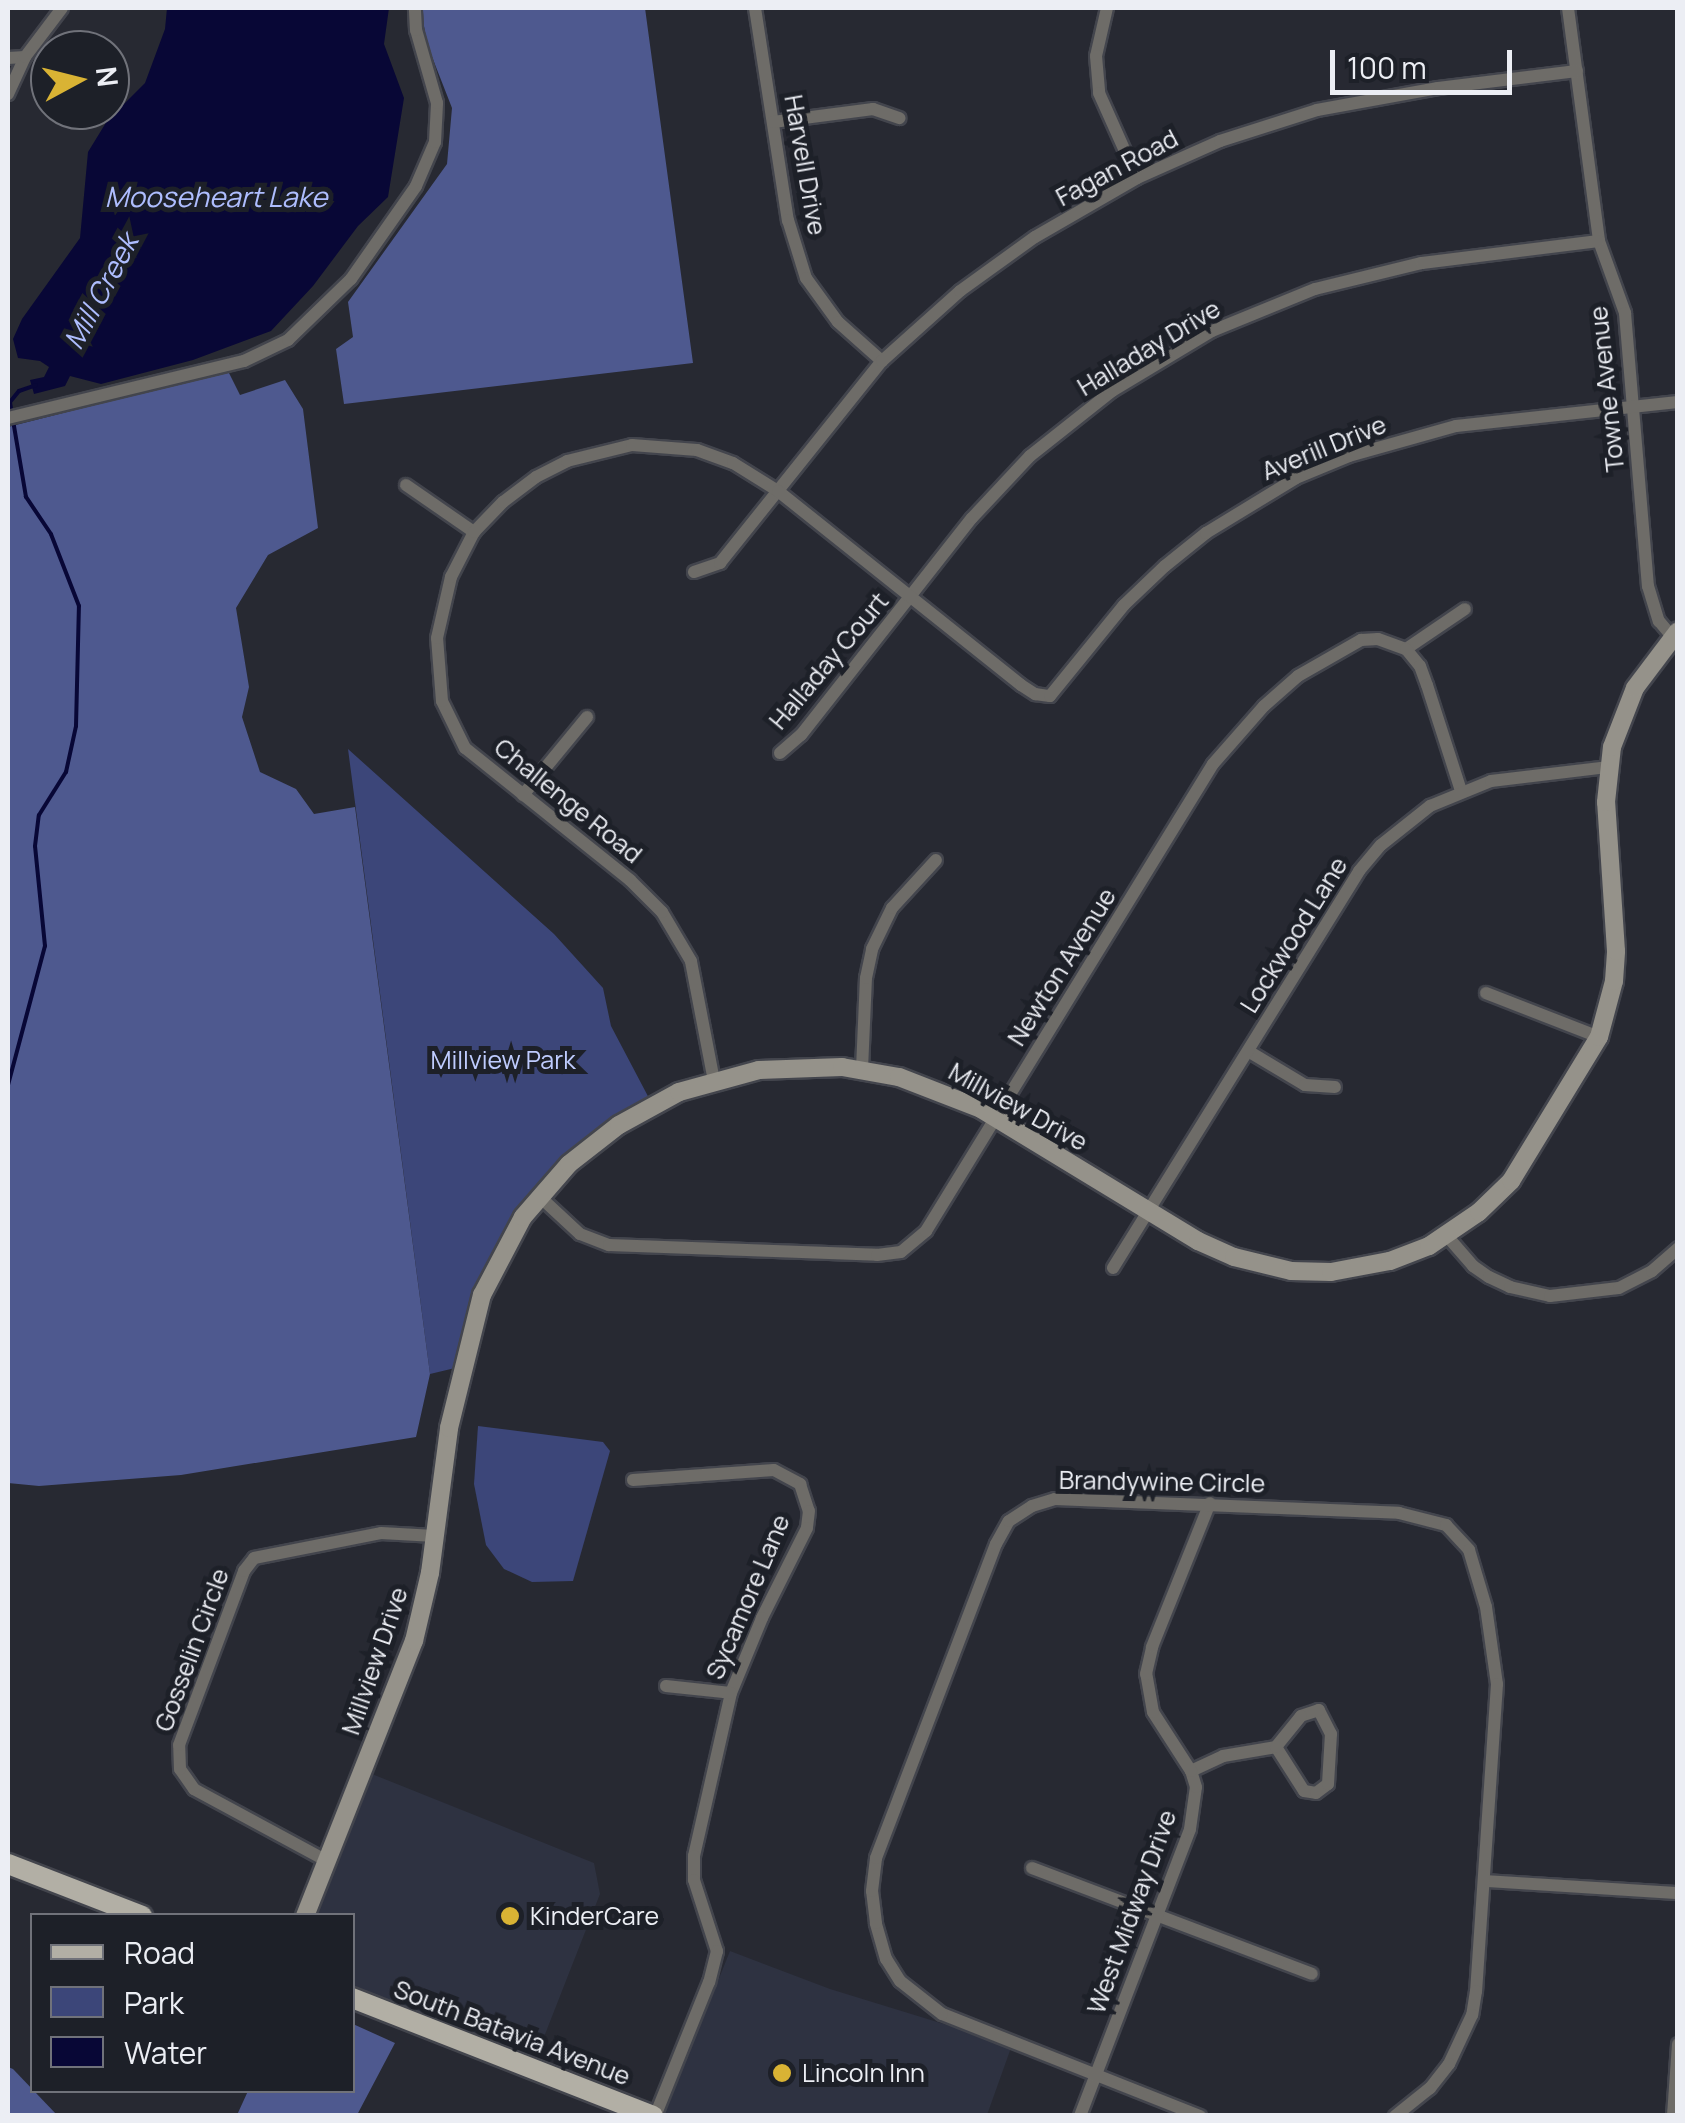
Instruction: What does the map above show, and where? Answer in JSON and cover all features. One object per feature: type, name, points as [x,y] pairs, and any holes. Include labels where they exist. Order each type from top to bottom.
[{"type":"main road","points":[[8,1864],[134,1913]]},
{"type":"main road","name":"South Batavia Avenue","points":[[355,1999],[654,2116]]},
{"type":"street","points":[[8,94],[26,57],[62,8]]},
{"type":"street","points":[[8,418],[244,362],[288,340],[351,279],[416,186],[435,142],[438,103],[416,30],[415,8]]},
{"type":"street","name":"Harvell Drive","points":[[755,8],[788,220],[806,278],[838,322],[882,361]]},
{"type":"street","points":[[1107,8],[1096,56],[1099,93],[1137,178]]},
{"type":"street","name":"Towne Avenue","points":[[1568,8],[1599,241],[1625,312],[1648,586],[1659,621],[1676,637]]},
{"type":"street","points":[[8,58],[26,57]]},
{"type":"street","name":"Fagan Road","points":[[694,572],[720,563],[882,361],[960,291],[1035,237],[1137,178],[1220,141],[1316,110],[1438,88],[1577,71]]},
{"type":"street","points":[[774,122],[873,108],[898,118]]},
{"type":"street","name":"Halladay Drive","points":[[912,596],[972,518],[1030,456],[1112,390],[1212,331],[1315,289],[1422,263],[1599,241]]},
{"type":"street","name":"Averill Drive","points":[[1061,686],[1086,647],[1165,566],[1219,524],[1296,478],[1349,456],[1456,426],[1678,402]]},
{"type":"street","name":"Challenge Road","points":[[714,1081],[691,961],[670,924],[647,894],[465,748],[442,702],[436,638],[450,578],[474,532],[502,502],[536,477],[567,461],[632,445],[696,450],[733,463],[778,491],[1035,694],[1050,696],[1061,686]]},
{"type":"street","points":[[406,485],[474,532]]},
{"type":"street","name":"Halladay Court","points":[[780,753],[801,735],[912,596]]},
{"type":"street","points":[[1460,791],[1428,684],[1420,666],[1406,650],[1465,609]]},
{"type":"street","name":"Millview Drive","points":[[305,1913],[414,1641],[435,1536],[448,1428],[474,1319],[494,1266],[539,1196],[588,1146],[679,1092],[714,1081],[789,1067],[862,1069],[941,1090],[1234,1257],[1292,1271],[1370,1266],[1410,1254],[1448,1236],[1511,1181],[1598,1037],[1614,981],[1616,951],[1606,802],[1609,767],[1635,688],[1676,637]]},
{"type":"street","name":"Newton Avenue","points":[[539,1196],[580,1234],[609,1245],[890,1255],[916,1243],[1213,764],[1237,734],[1298,676],[1344,646],[1378,639],[1406,650]]},
{"type":"street","points":[[523,795],[588,717]]},
{"type":"street","name":"Lockwood Lane","points":[[1113,1268],[1359,871],[1404,824],[1460,791],[1522,774],[1609,767]]},
{"type":"street","points":[[862,1069],[866,978],[872,949],[892,908],[936,860]]},
{"type":"street","points":[[1486,993],[1598,1037]]},
{"type":"street","points":[[1248,1051],[1305,1085],[1335,1088]]},
{"type":"street","points":[[1448,1236],[1473,1266],[1489,1276],[1510,1287],[1550,1296],[1619,1288],[1652,1271],[1676,1252]]},
{"type":"street","name":"Sycamore Lane","points":[[633,1480],[774,1470],[800,1484],[806,1496],[807,1528],[762,1618],[731,1694],[694,1856],[694,1880],[717,1952],[710,1982],[654,2116]]},
{"type":"street","name":"Brandywine Circle","points":[[1200,2116],[942,2014],[900,1981],[886,1958],[876,1923],[872,1891],[876,1858],[996,1544],[1009,1521],[1032,1506],[1055,1499],[1399,1512],[1430,1518],[1459,1535],[1469,1550],[1481,1585],[1495,1663],[1486,1882],[1476,1992],[1462,2041],[1430,2088],[1394,2116]]},
{"type":"street","points":[[1210,1503],[1152,1647],[1146,1674],[1153,1712],[1191,1771],[1223,1756],[1276,1748],[1301,1716],[1319,1710],[1331,1734],[1328,1784],[1316,1792],[1304,1791],[1276,1748]]},
{"type":"street","name":"Gosselin Circle","points":[[327,1861],[194,1788],[180,1769],[179,1745],[244,1571],[254,1558],[381,1532],[435,1536]]},
{"type":"street","points":[[666,1686],[731,1694]]},
{"type":"street","name":"West Midway Drive","points":[[1080,2116],[1190,1829],[1196,1787],[1191,1771]]},
{"type":"street","points":[[1032,1868],[1312,1974]]},
{"type":"street","points":[[1486,1882],[1678,1893]]},
{"type":"street","points":[[1673,2116],[1678,2044]]},
{"type":"shaded area","points":[[421,8],[645,8],[693,363],[344,404],[336,349],[353,337],[348,302],[447,164],[452,108],[427,44]]},
{"type":"shaded area","points":[[228,371],[240,395],[285,380],[303,409],[318,528],[268,555],[236,608],[249,687],[242,717],[260,772],[296,789],[314,814],[355,807],[430,1374],[416,1437],[181,1475],[39,1486],[8,1483],[8,427]]},
{"type":"shaded area","points":[[372,1774],[594,1863],[600,1894],[533,2065],[355,1992],[355,1913],[313,1913]]},
{"type":"shaded area","points":[[730,1951],[830,1989],[1012,2045],[987,2115],[664,2115]]},
{"type":"shaded area","points":[[355,2025],[395,2043],[357,2115],[237,2115],[247,2093],[355,2093]]},
{"type":"shaded area","points":[[8,2067],[30,2087],[30,2093],[36,2093],[57,2115],[8,2115]]},
{"type":"green space","name":"Millview Park","points":[[348,749],[554,934],[603,988],[611,1026],[651,1102],[586,1142],[530,1196],[503,1238],[476,1296],[455,1368],[430,1374]]},
{"type":"green space","points":[[478,1426],[603,1442],[610,1451],[573,1581],[532,1582],[504,1569],[486,1545],[474,1484]]},
{"type":"water","name":"Mooseheart Lake","points":[[167,8],[389,8],[384,44],[404,98],[388,197],[358,226],[313,286],[271,331],[193,360],[101,384],[70,376],[65,386],[34,394],[30,380],[44,377],[49,367],[40,361],[18,358],[13,339],[22,319],[80,238],[88,152],[101,130],[130,130],[130,98],[145,83],[165,29]]},
{"type":"waterway","points":[[8,1085],[45,946],[35,846],[39,815],[66,772],[76,726],[79,606],[51,534],[26,497],[10,402],[19,391],[36,385]]},
{"type":"place","name":"KinderCare","points":[[510,1916]]},
{"type":"place","name":"Lincoln Inn","points":[[782,2073]]},
{"type":"water label","name":"Mill Creek","points":[[100,291]]}]
